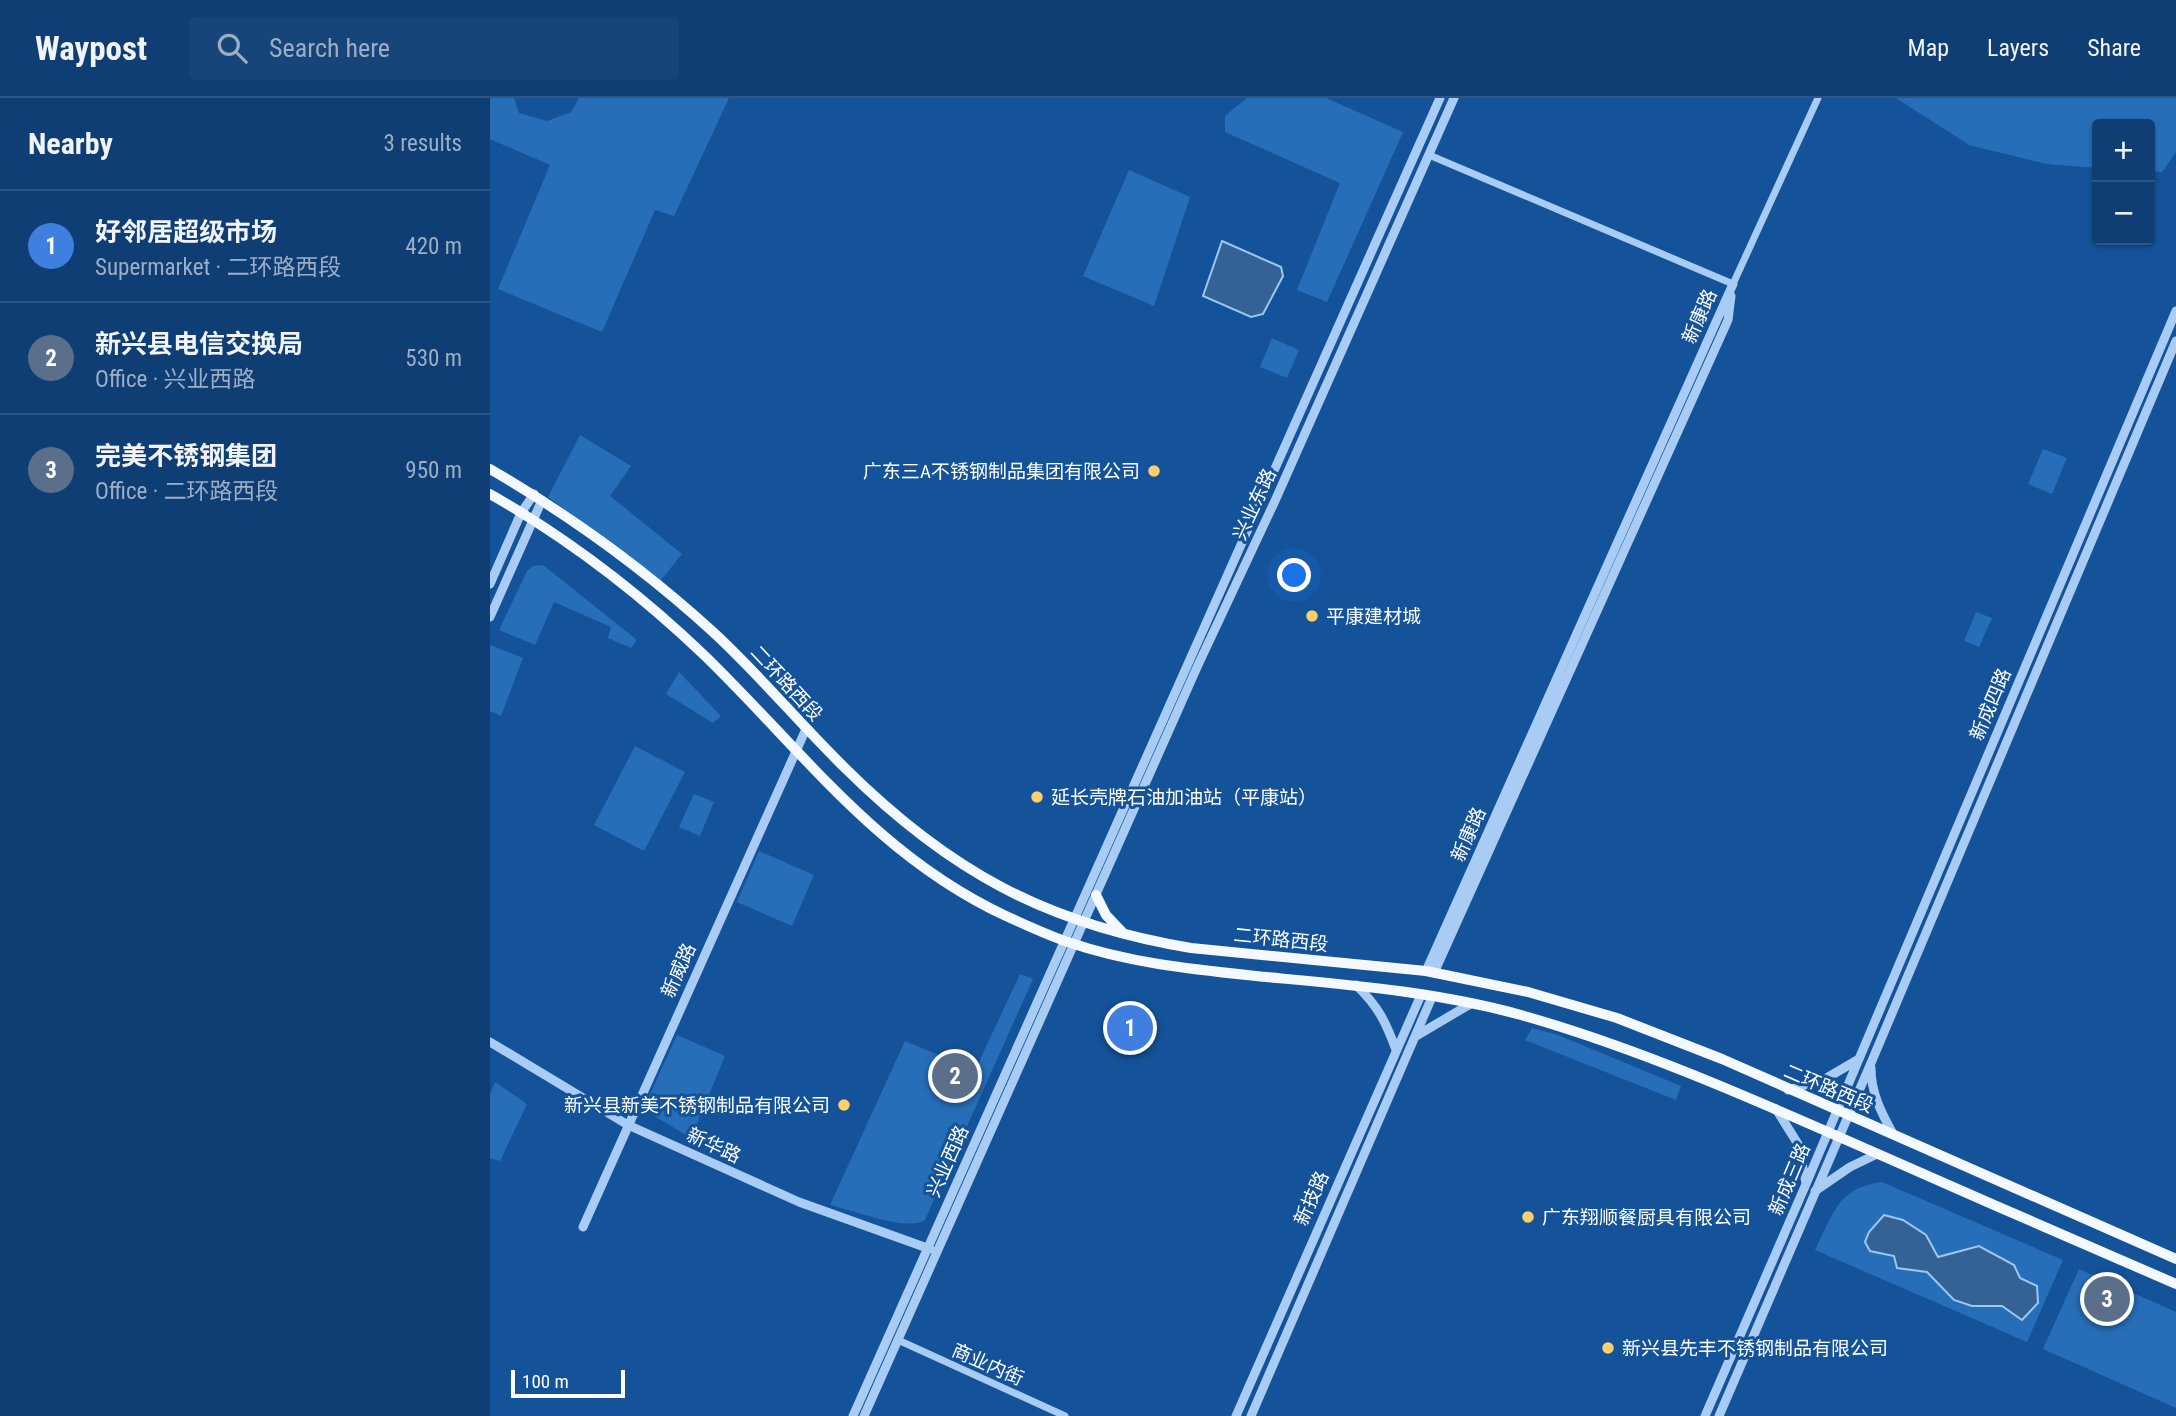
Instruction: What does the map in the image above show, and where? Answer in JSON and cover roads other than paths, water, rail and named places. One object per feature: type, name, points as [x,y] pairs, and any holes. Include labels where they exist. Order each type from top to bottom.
[{"type":"main road","name":"二环路西段","points":[[490,469],[538,497],[631,563],[693,614],[755,673],[847,770],[923,837],[991,883],[1078,921],[1125,934],[1191,948],[1430,972],[1528,992],[1617,1018],[1722,1059],[2176,1259]]},
{"type":"main road","name":"二环路西段","points":[[490,494],[594,562],[651,607],[731,682],[851,808],[894,846],[959,891],[993,909],[1068,942],[1149,962],[1356,985],[1472,1003],[1613,1043],[1776,1109],[2176,1284]]},
{"type":"main road","points":[[1096,895],[1106,915],[1125,934]]},
{"type":"street","name":"兴业东路","points":[[1078,921],[1440,98]]},
{"type":"street","name":"兴业东路","points":[[1078,921],[1096,895],[1198,665],[1280,491],[1454,98]]},
{"type":"street","points":[[1429,155],[1732,284],[1818,98]]},
{"type":"street","name":"新康路","points":[[1430,972],[1728,320],[1732,284]]},
{"type":"street","name":"新成四路","points":[[1843,1113],[1859,1059],[2176,311]]},
{"type":"street","name":"新成四路","points":[[1843,1113],[1871,1063],[2176,341]]},
{"type":"street","points":[[490,584],[521,513],[538,497]]},
{"type":"street","points":[[490,617],[533,521],[538,497]]},
{"type":"street","name":"新威路","points":[[583,1227],[806,729]]},
{"type":"street","name":"兴业西路","points":[[853,1416],[932,1250],[1078,921]]},
{"type":"street","points":[[1356,985],[1371,999],[1386,1020],[1396,1050]]},
{"type":"street","name":"新技路","points":[[1251,1416],[1415,1037],[1427,996]]},
{"type":"street","name":"新技路","points":[[1236,1416],[1396,1050],[1427,996]]},
{"type":"street","points":[[1415,1037],[1472,1003]]},
{"type":"street","name":"新华路","points":[[490,1042],[628,1125],[799,1202],[932,1250]]},
{"type":"street","points":[[1788,1090],[1825,1079],[1859,1059]]},
{"type":"street","points":[[1871,1063],[1871,1083],[1876,1102],[1893,1134]]},
{"type":"street","points":[[1776,1109],[1798,1144],[1806,1184]]},
{"type":"street","name":"新成三路","points":[[1705,1416],[1806,1184],[1843,1113]]},
{"type":"street","name":"新成三路","points":[[1719,1416],[1814,1192],[1833,1134]]},
{"type":"street","points":[[1814,1192],[1850,1167],[1877,1154]]},
{"type":"street","name":"兴业西路","points":[[864,1416],[898,1340],[932,1250]]},
{"type":"street","name":"商业内街","points":[[898,1340],[1065,1416]]},
{"type":"place","name":"广东三A不锈钢制品集团有限公司","points":[[1154,471]]},
{"type":"place","name":"平康建材城","points":[[1312,616]]},
{"type":"place","name":"延长壳牌石油加油站（平康站）","points":[[1037,797]]},
{"type":"place","name":"好邻居超级市场","points":[[1130,1028]]},
{"type":"place","name":"新兴县电信交换局","points":[[955,1076]]},
{"type":"place","name":"新兴县新美不锈钢制品有限公司","points":[[844,1105]]},
{"type":"place","name":"广东翔顺餐厨具有限公司","points":[[1528,1217]]},
{"type":"place","name":"完美不锈钢集团","points":[[2107,1299]]},
{"type":"place","name":"新兴县先丰不锈钢制品有限公司","points":[[1608,1348]]}]
